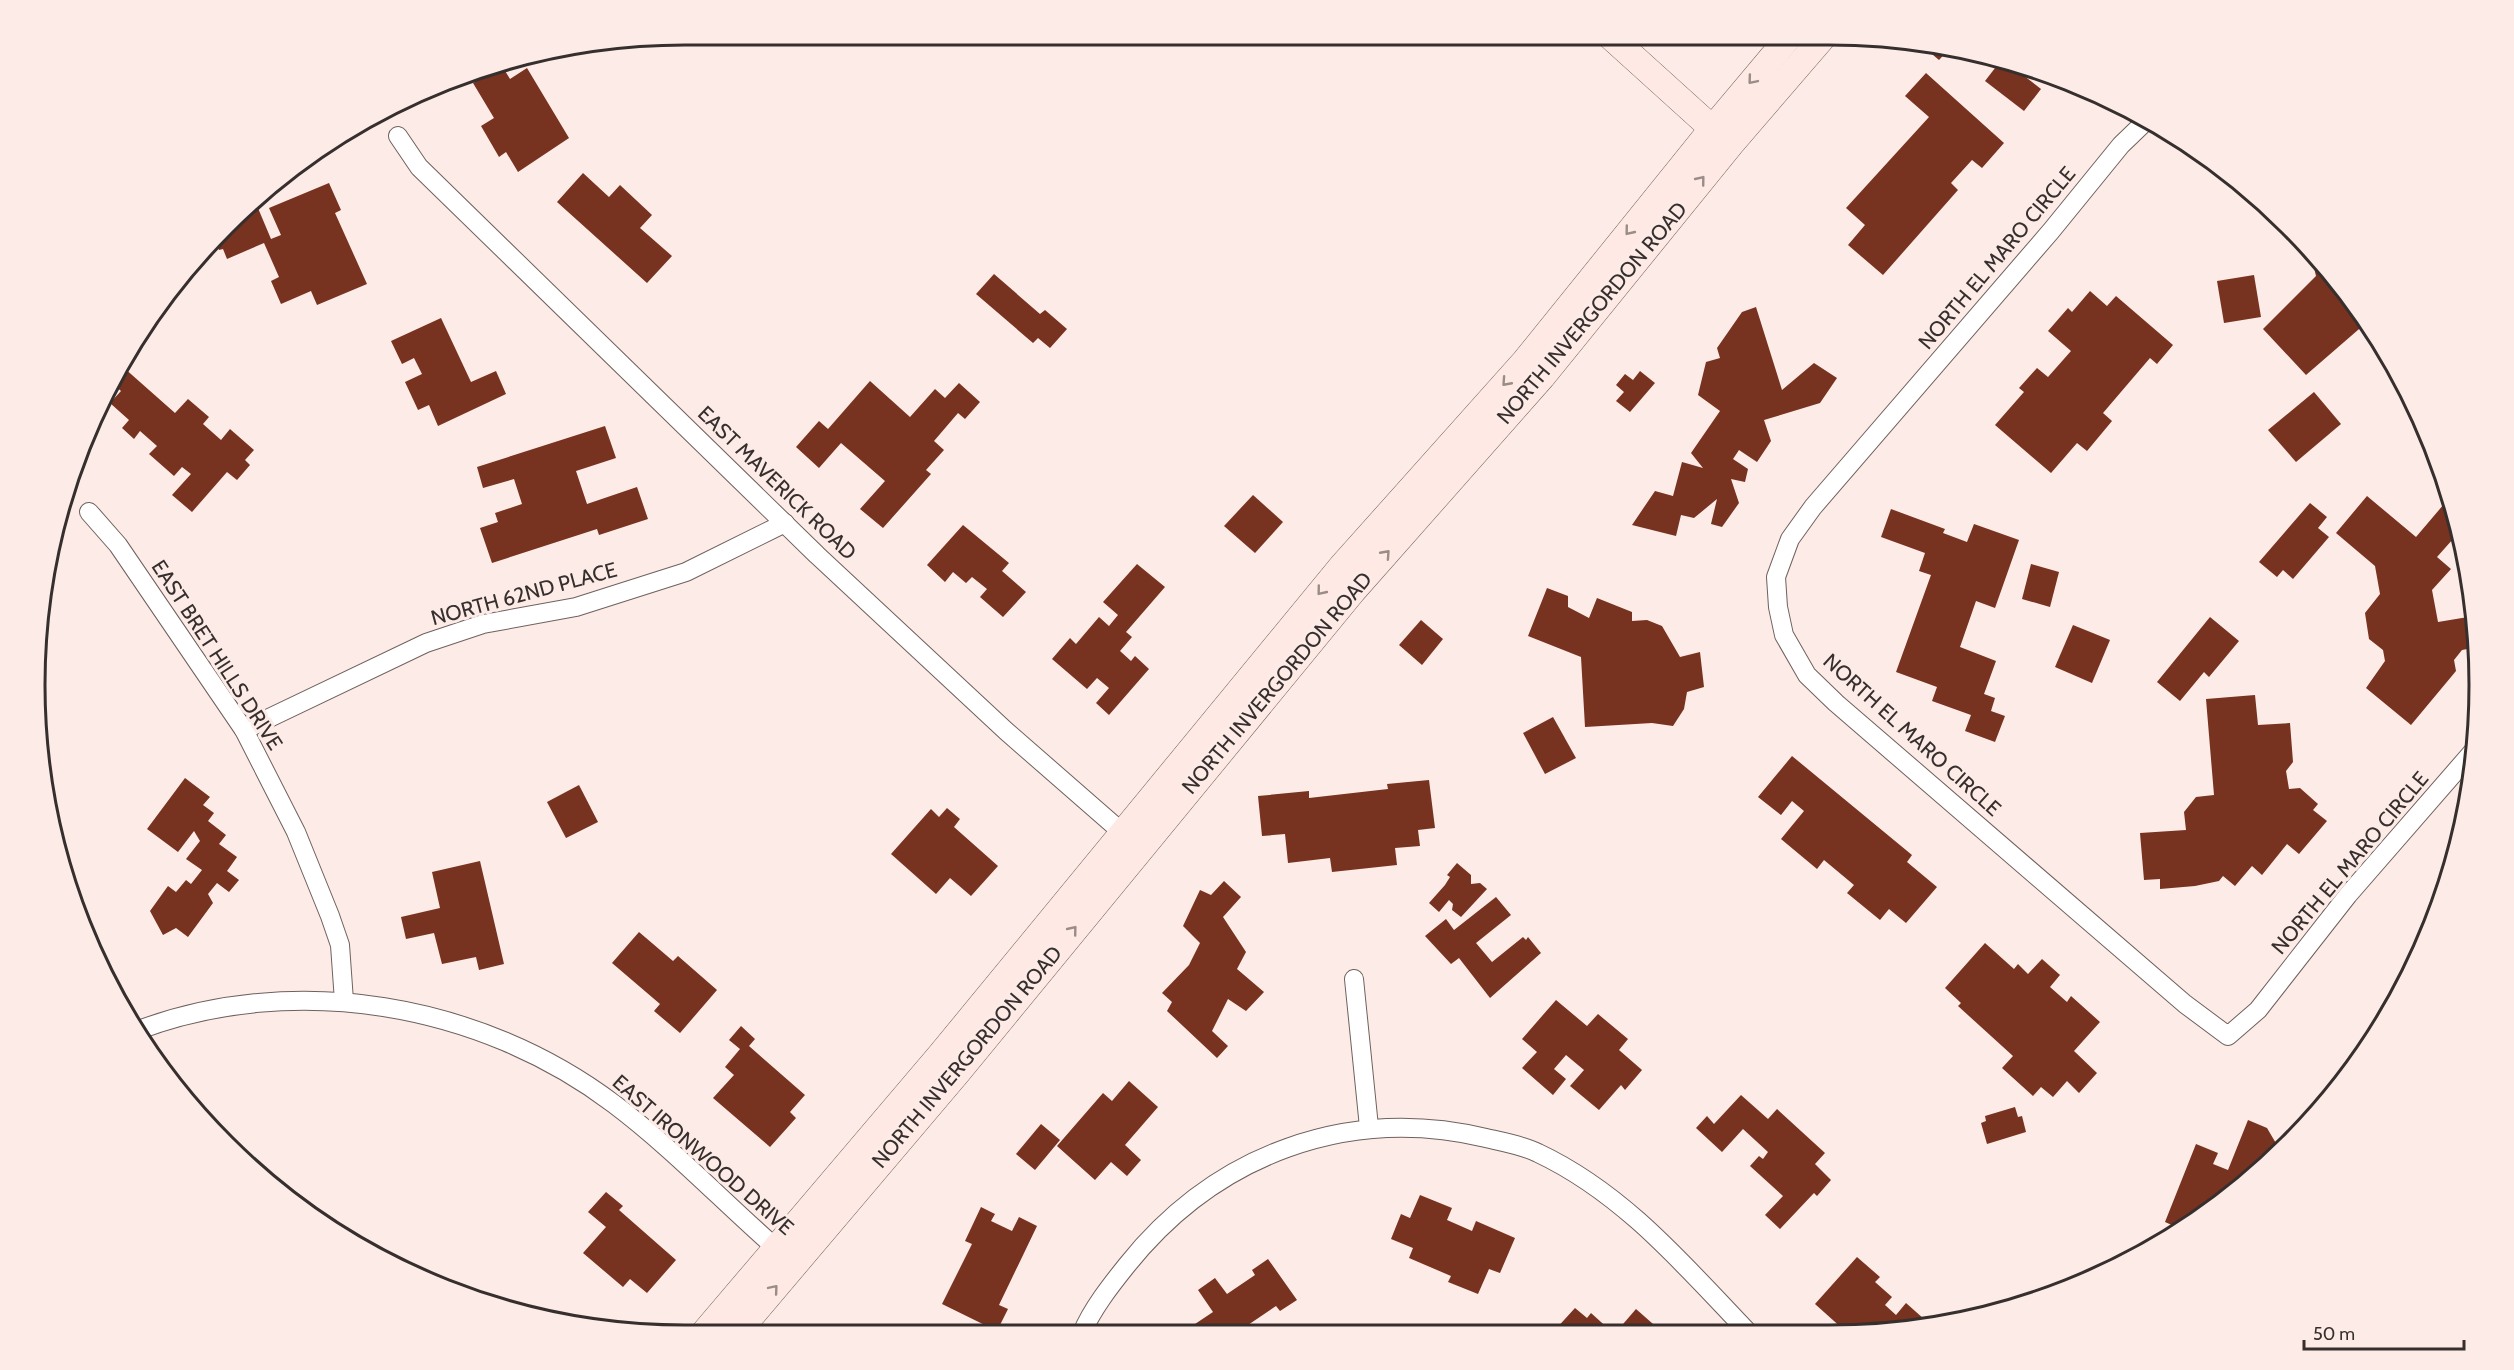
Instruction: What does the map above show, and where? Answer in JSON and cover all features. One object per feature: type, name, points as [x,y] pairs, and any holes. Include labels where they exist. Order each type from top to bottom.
[{"type":"street","points":[[1620,45],[1721,136]]},
{"type":"street","name":"NORTH INVERGORDON ROAD","points":[[712,1325],[785,1256],[958,1072],[1131,840],[1542,377],[1721,136],[1784,45]]},
{"type":"street","name":"NORTH INVERGORDON ROAD","points":[[1721,136],[1815,45]]},
{"type":"street","name":"NORTH EL MARO CIRCLE","points":[[2136,124],[1813,507],[1790,539],[1776,577],[1784,635],[1807,675],[1836,703],[2185,1004],[2228,1036],[2259,1010],[2348,895],[2465,761]]},
{"type":"street","name":"EAST MAVERICK ROAD","points":[[398,136],[419,167],[785,523],[1006,731],[1131,840]]},
{"type":"street","name":"EAST BRET HILLS DRIVE","points":[[89,512],[118,545],[244,730],[296,832],[330,916],[340,945],[344,1001]]},
{"type":"street","name":"NORTH 62ND PLACE","points":[[244,730],[426,643],[483,624],[576,607],[686,572],[785,523]]},
{"type":"street","points":[[1354,979],[1369,1127]]},
{"type":"street","name":"EAST IRONWOOD DRIVE","points":[[144,1027],[171,1017],[235,1005],[287,1000],[344,1001],[416,1012],[457,1024],[518,1046],[548,1061],[615,1105],[785,1256]]},
{"type":"street","points":[[1087,1325],[1115,1279],[1149,1237],[1210,1187],[1251,1163],[1296,1144],[1369,1127],[1408,1126],[1468,1133],[1536,1151],[1566,1167],[1629,1211],[1742,1325]]},
{"type":"street","name":"NORTH INVERGORDON ROAD","points":[[742,1325],[785,1256]]},
{"type":"building","points":[[1931,53],[1943,55],[1939,60]]},
{"type":"building","points":[[1996,67],[2024,76],[2041,89],[2024,111],[1985,81]]},
{"type":"building","points":[[527,68],[569,138],[518,172],[506,152],[499,157],[481,126],[494,118],[473,83],[505,71],[510,79]]},
{"type":"building","points":[[1926,73],[2004,143],[1982,168],[1972,160],[1951,183],[1958,190],[1883,275],[1848,245],[1865,225],[1846,208],[1929,117],[1905,96]]},
{"type":"building","points":[[583,173],[609,197],[620,185],[652,215],[640,228],[672,256],[647,283],[557,202]]},
{"type":"building","points":[[329,183],[341,210],[335,213],[367,284],[317,305],[311,291],[281,304],[271,281],[279,277],[264,243],[227,259],[223,249],[219,250],[218,248],[258,208],[271,239],[281,235],[269,208]]},
{"type":"building","points":[[2314,268],[2360,328],[2306,375],[2263,329],[2316,276]]},
{"type":"building","points":[[994,274],[1040,314],[1045,310],[1067,329],[1050,348],[1038,338],[1033,343],[976,294]]},
{"type":"building","points":[[2254,275],[2261,317],[2224,323],[2217,281]]},
{"type":"building","points":[[2090,291],[2107,306],[2116,296],[2173,345],[2157,364],[2150,358],[2103,413],[2112,421],[2087,451],[2077,443],[2051,473],[1995,425],[2024,392],[2019,388],[2037,368],[2048,377],[2071,351],[2048,331],[2068,308],[2072,312]]},
{"type":"building","points":[[1756,307],[1782,390],[1814,363],[1837,378],[1820,403],[1764,420],[1771,441],[1757,462],[1739,450],[1733,459],[1748,469],[1745,482],[1731,479],[1739,503],[1722,527],[1711,524],[1717,499],[1694,518],[1681,515],[1676,536],[1632,525],[1655,491],[1673,496],[1682,462],[1703,468],[1691,453],[1720,411],[1698,395],[1706,362],[1720,358],[1717,348],[1742,312]]},
{"type":"building","points":[[441,318],[471,382],[496,371],[506,394],[438,426],[429,405],[418,410],[405,382],[422,374],[414,358],[402,364],[391,341]]},
{"type":"building","points":[[128,371],[175,413],[188,399],[209,417],[203,424],[221,440],[230,429],[254,450],[245,460],[250,465],[237,480],[227,472],[192,512],[172,495],[191,474],[182,467],[174,476],[149,454],[157,446],[140,431],[134,439],[122,428],[129,420],[110,403],[121,391],[118,389]]},
{"type":"building","points":[[1640,371],[1655,383],[1630,412],[1616,401],[1624,392],[1616,385],[1625,374],[1633,380]]},
{"type":"building","points":[[870,381],[910,417],[935,389],[945,398],[959,383],[980,402],[965,419],[958,413],[934,441],[944,450],[926,470],[931,474],[883,528],[860,509],[885,481],[841,443],[819,468],[796,447],[819,421],[828,429]]},
{"type":"building","points":[[2314,392],[2341,424],[2296,462],[2268,430]]},
{"type":"building","points":[[605,426],[616,458],[576,471],[587,504],[637,487],[648,519],[599,535],[597,529],[492,563],[480,528],[498,522],[495,513],[522,504],[514,479],[483,488],[477,467]]},
{"type":"building","points":[[1253,495],[1283,522],[1255,553],[1224,526]]},
{"type":"building","points":[[2367,496],[2416,537],[2443,505],[2452,540],[2437,557],[2451,569],[2432,590],[2438,622],[2466,617],[2468,649],[2462,650],[2454,660],[2456,671],[2411,725],[2366,688],[2385,661],[2383,650],[2369,639],[2365,613],[2380,594],[2375,566],[2336,533]]},
{"type":"building","points":[[2310,503],[2327,517],[2318,528],[2329,537],[2293,579],[2283,570],[2277,577],[2259,562]]},
{"type":"building","points":[[1891,509],[1945,529],[1943,533],[1967,542],[1974,524],[2019,540],[1995,608],[1976,601],[1960,647],[1996,661],[1984,694],[1995,698],[1991,711],[2005,716],[1995,742],[1965,731],[1971,715],[1932,701],[1937,687],[1896,672],[1931,575],[1919,571],[1925,553],[1881,537]]},
{"type":"building","points":[[963,525],[1009,563],[1002,571],[1026,592],[1003,617],[980,597],[987,589],[972,577],[966,583],[953,572],[945,582],[927,565]]},
{"type":"building","points":[[1137,564],[1165,587],[1126,632],[1132,637],[1120,651],[1131,661],[1135,656],[1149,669],[1109,715],[1096,703],[1109,688],[1097,678],[1087,689],[1052,659],[1070,638],[1076,644],[1099,617],[1109,626],[1118,615],[1103,602]]},
{"type":"building","points":[[2031,564],[2059,572],[2050,607],[2022,599]]},
{"type":"building","points":[[1547,588],[1568,596],[1568,607],[1589,618],[1597,598],[1632,612],[1632,621],[1647,620],[1662,626],[1680,657],[1700,652],[1704,687],[1687,692],[1684,709],[1673,726],[1652,723],[1585,727],[1581,657],[1528,636]]},
{"type":"building","points":[[2210,617],[2239,641],[2209,677],[2204,672],[2180,701],[2157,682]]},
{"type":"building","points":[[1421,620],[1443,639],[1422,665],[1399,645]]},
{"type":"building","points":[[2073,625],[2110,640],[2092,683],[2055,667]]},
{"type":"building","points":[[2255,695],[2258,725],[2290,723],[2293,762],[2286,771],[2289,789],[2300,788],[2318,804],[2313,810],[2327,821],[2299,854],[2287,844],[2262,875],[2252,866],[2235,886],[2223,876],[2219,881],[2195,886],[2160,889],[2160,879],[2144,880],[2140,833],[2186,830],[2184,812],[2196,797],[2214,795],[2206,699]]},
{"type":"building","points":[[1553,717],[1576,758],[1545,774],[1523,733]]},
{"type":"building","points":[[1792,756],[1912,855],[1907,862],[1937,887],[1906,923],[1889,909],[1880,920],[1847,893],[1854,885],[1824,860],[1817,869],[1781,839],[1804,811],[1792,801],[1781,815],[1758,797]]},
{"type":"building","points":[[185,778],[210,797],[203,805],[214,813],[208,821],[226,835],[219,844],[237,857],[227,871],[239,880],[229,892],[217,883],[208,894],[213,903],[188,937],[176,928],[163,935],[150,911],[168,886],[176,892],[186,880],[191,884],[202,870],[186,859],[200,841],[194,831],[178,852],[147,829]]},
{"type":"building","points":[[1429,780],[1435,828],[1418,830],[1420,846],[1395,848],[1397,865],[1332,872],[1330,858],[1288,863],[1285,834],[1262,836],[1258,796],[1309,791],[1309,798],[1388,789],[1387,784]]},
{"type":"building","points":[[579,785],[598,822],[566,838],[547,802]]},
{"type":"building","points":[[947,808],[960,819],[954,827],[998,866],[971,896],[950,878],[936,894],[891,854],[931,809],[939,817]]},
{"type":"building","points":[[480,861],[504,964],[479,970],[476,957],[442,964],[434,933],[406,939],[401,917],[440,908],[432,872]]},
{"type":"building","points":[[1457,863],[1471,875],[1471,884],[1480,883],[1487,889],[1461,917],[1452,910],[1453,904],[1449,900],[1439,912],[1429,903],[1445,885],[1450,877],[1447,875]]},
{"type":"building","points":[[1224,881],[1241,897],[1223,917],[1246,952],[1237,969],[1264,992],[1246,1011],[1228,999],[1212,1031],[1228,1046],[1217,1058],[1167,1011],[1172,1002],[1162,993],[1189,965],[1200,943],[1183,926],[1200,890],[1211,895]]},
{"type":"building","points":[[1496,897],[1511,915],[1476,943],[1492,962],[1523,937],[1526,940],[1528,937],[1541,953],[1490,998],[1459,958],[1451,964],[1425,936],[1446,919],[1454,930]]},
{"type":"building","points":[[639,932],[673,961],[678,956],[717,990],[680,1033],[654,1011],[660,1004],[612,963]]},
{"type":"building","points":[[1985,943],[2014,969],[2018,964],[2028,974],[2042,959],[2060,975],[2050,987],[2067,1002],[2071,996],[2100,1022],[2074,1051],[2097,1073],[2079,1093],[2067,1081],[2053,1097],[2041,1087],[2033,1096],[2002,1068],[2013,1056],[1958,1006],[1961,1003],[1945,988]]},
{"type":"building","points":[[1556,1000],[1587,1026],[1598,1014],[1628,1039],[1619,1050],[1642,1070],[1625,1090],[1621,1085],[1599,1110],[1570,1086],[1584,1070],[1566,1055],[1554,1069],[1566,1079],[1553,1095],[1522,1068],[1537,1052],[1522,1039]]},
{"type":"building","points":[[741,1026],[755,1039],[749,1046],[805,1095],[790,1112],[796,1118],[770,1147],[713,1098],[734,1075],[725,1067],[740,1049],[729,1040]]},
{"type":"building","points":[[1129,1081],[1158,1107],[1125,1145],[1141,1160],[1127,1176],[1111,1162],[1095,1180],[1057,1146],[1103,1093],[1112,1101]]},
{"type":"building","points":[[1741,1095],[1768,1119],[1777,1109],[1825,1153],[1815,1164],[1831,1180],[1817,1196],[1814,1193],[1780,1229],[1765,1215],[1783,1196],[1750,1166],[1759,1156],[1763,1159],[1768,1152],[1743,1129],[1722,1152],[1696,1128],[1707,1116],[1714,1124]]},
{"type":"building","points":[[2015,1107],[2018,1117],[2022,1116],[2026,1132],[1987,1144],[1981,1123],[1986,1121],[1985,1116]]},
{"type":"building","points":[[2248,1120],[2267,1128],[2276,1143],[2219,1193],[2172,1225],[2165,1222],[2196,1144],[2218,1153],[2213,1164],[2228,1170]]},
{"type":"building","points":[[1041,1124],[1060,1140],[1035,1170],[1016,1154]]},
{"type":"building","points":[[606,1192],[623,1206],[619,1210],[676,1260],[647,1293],[630,1279],[623,1287],[583,1253],[606,1227],[588,1212]]},
{"type":"building","points":[[1420,1195],[1452,1208],[1447,1220],[1472,1231],[1476,1221],[1515,1238],[1500,1273],[1489,1269],[1478,1294],[1448,1282],[1451,1276],[1409,1258],[1413,1248],[1391,1239],[1401,1214],[1410,1218]]},
{"type":"building","points":[[981,1207],[995,1214],[991,1221],[1012,1231],[1019,1217],[1037,1226],[999,1305],[1008,1309],[1000,1325],[985,1325],[942,1304],[972,1244],[965,1241]]},
{"type":"building","points":[[1857,1257],[1880,1277],[1875,1282],[1892,1297],[1885,1305],[1896,1315],[1906,1303],[1923,1318],[1838,1325],[1815,1304]]},
{"type":"building","points":[[1268,1259],[1297,1300],[1280,1311],[1276,1306],[1248,1325],[1194,1325],[1213,1312],[1198,1290],[1215,1278],[1227,1294],[1255,1275],[1252,1270]]},
{"type":"building","points":[[1575,1308],[1587,1318],[1591,1313],[1604,1325],[1559,1325]]},
{"type":"building","points":[[1636,1309],[1654,1325],[1622,1325]]}]
